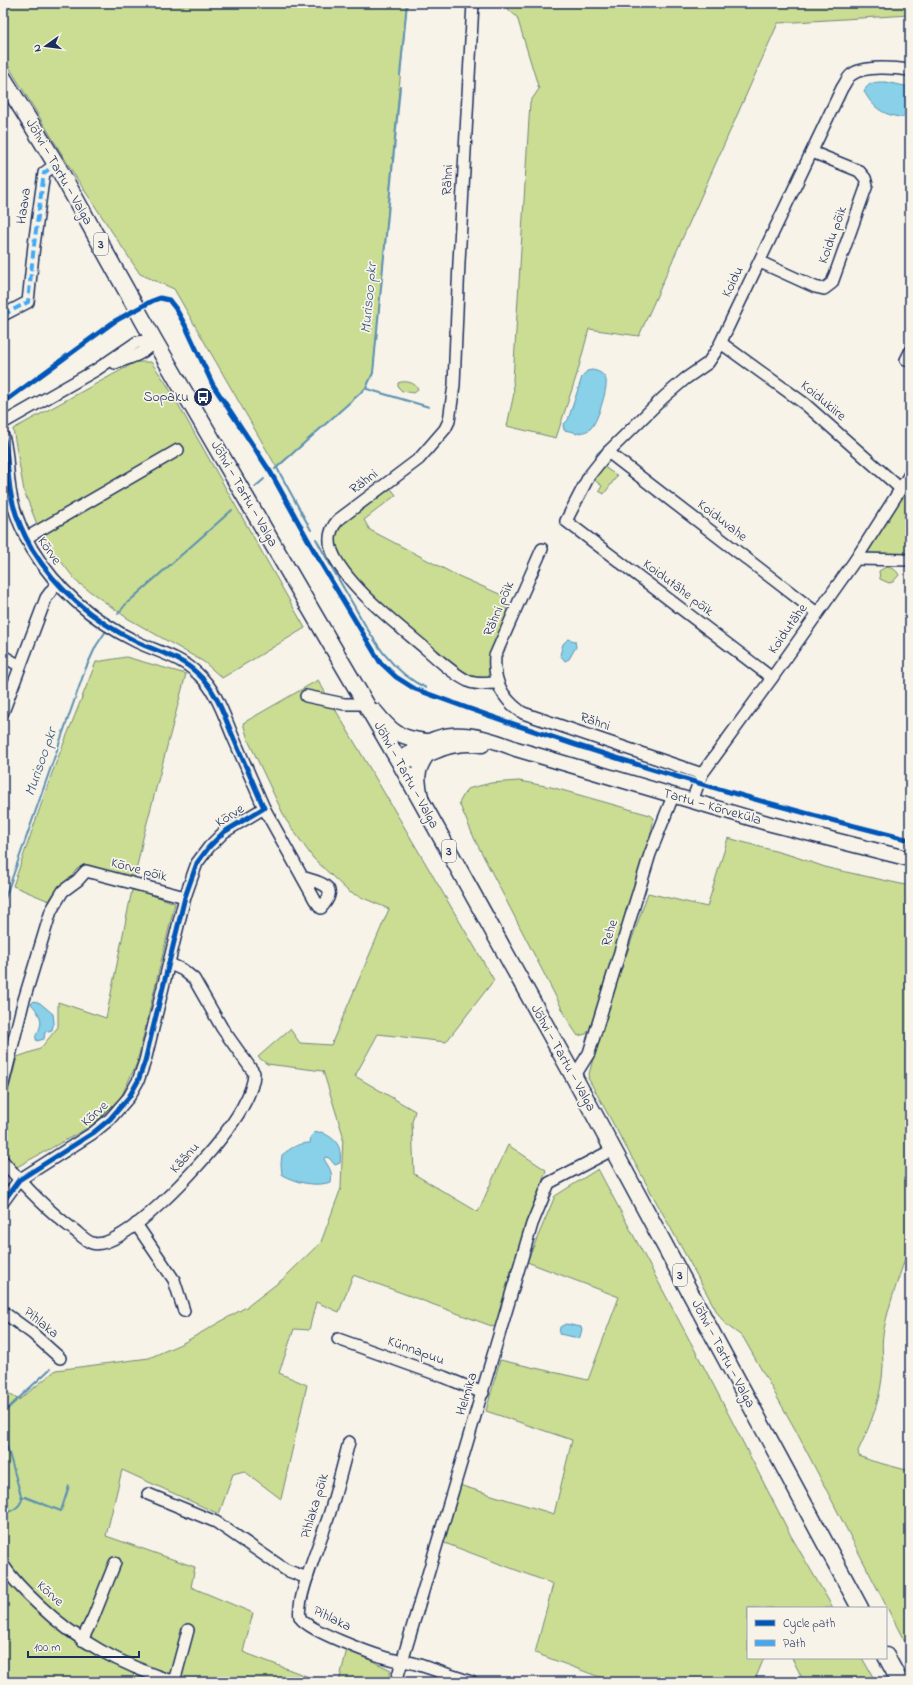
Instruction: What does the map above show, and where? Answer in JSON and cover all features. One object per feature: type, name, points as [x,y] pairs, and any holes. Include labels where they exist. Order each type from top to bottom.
[{"type":"highway","name":"Jõhvi — Tartu — Valga","points":[[3,78],[56,164],[154,340],[399,761],[574,1077],[859,1607]]},
{"type":"highway","points":[[887,1658],[900,1682]]},
{"type":"main road","points":[[364,700],[386,725],[400,736],[412,740],[427,748],[418,770],[418,782],[422,803]]},
{"type":"main road","name":"Tartu — Kõrveküla","points":[[399,761],[409,752],[427,748],[444,736],[464,734],[495,740],[516,749],[767,823],[910,859]]},
{"type":"street","name":"Rähni","points":[[473,3],[454,386],[450,417],[446,429],[429,450],[338,520],[332,529],[330,538],[332,551],[340,567],[366,597],[448,667],[469,681],[479,684],[497,683],[513,707],[523,713],[702,774]]},
{"type":"street","name":"Koidu","points":[[566,521],[589,476],[608,452],[664,397],[685,379],[708,363],[721,343],[842,88],[850,75],[866,69],[897,68],[910,70]]},
{"type":"street","name":"Koidu põik","points":[[760,262],[815,287],[824,289],[832,283],[866,191],[867,182],[859,171],[812,152]]},
{"type":"street","name":"Haava","points":[[3,315],[28,302],[44,173],[56,164]]},
{"type":"street","points":[[137,342],[141,330],[142,318]]},
{"type":"street","points":[[3,423],[96,370],[137,342],[154,340]]},
{"type":"street","points":[[96,370],[142,353],[154,340]]},
{"type":"street","name":"Koidukiire","points":[[721,343],[805,404],[901,489]]},
{"type":"street","points":[[142,353],[155,357],[169,364]]},
{"type":"street","name":"Kõrve","points":[[3,436],[7,453],[9,481],[13,505],[26,538],[57,583],[88,612],[123,634],[178,659],[198,674],[214,693],[264,808],[302,877],[321,908],[329,900],[330,891],[323,884],[302,877]]},
{"type":"street","points":[[26,538],[178,450]]},
{"type":"street","name":"Koiduvahe","points":[[608,452],[817,613]]},
{"type":"street","name":"Koidutähe","points":[[692,801],[702,774],[856,559],[910,474]]},
{"type":"street","name":"Koidutähe põik","points":[[566,521],[772,678]]},
{"type":"street","name":"Rähni põik","points":[[497,683],[494,668],[495,656],[542,549]]},
{"type":"street","points":[[856,559],[910,560]]},
{"type":"street","points":[[3,712],[46,598],[57,583]]},
{"type":"street","points":[[3,656],[20,666]]},
{"type":"street","points":[[306,696],[344,704],[364,700]]},
{"type":"street","name":"Rehe","points":[[574,1077],[589,1053],[650,854],[673,796]]},
{"type":"street","name":"Kõrve","points":[[3,1202],[19,1180],[93,1133],[110,1118],[129,1097],[138,1081],[145,1061],[170,964],[185,897],[197,863],[224,832],[264,808]]},
{"type":"street","name":"Kõrve põik","points":[[3,1084],[23,1004],[51,911],[63,891],[78,880],[86,871],[185,897]]},
{"type":"street","name":"Käänu","points":[[3,1161],[19,1180],[59,1219],[91,1243],[102,1244],[113,1239],[136,1224],[157,1208],[191,1175],[222,1137],[244,1102],[254,1081],[254,1073],[222,1028],[194,979],[183,970],[170,964]]},
{"type":"street","name":"Helmika","points":[[396,1682],[532,1224],[549,1184],[612,1150]]},
{"type":"street","points":[[136,1224],[174,1280],[184,1311]]},
{"type":"street","name":"Pihlaka","points":[[3,1312],[32,1333],[60,1358]]},
{"type":"street","name":"Künnapuu","points":[[338,1339],[444,1377],[483,1393]]},
{"type":"street","name":"Pihlaka põik","points":[[307,1578],[330,1512],[349,1442]]},
{"type":"street","points":[[148,1494],[216,1522],[286,1570],[307,1578]]},
{"type":"street","points":[[82,1640],[101,1599],[114,1563]]},
{"type":"street","name":"Kõrve","points":[[3,1565],[20,1586],[49,1614],[82,1640],[107,1655],[142,1672],[174,1682],[188,1630]]},
{"type":"street","name":"Pihlaka","points":[[307,1578],[299,1611],[303,1623],[312,1629],[371,1653],[471,1682]]},
{"type":"green space","points":[[3,3],[407,3],[373,373],[366,388],[277,468],[174,289],[140,274],[77,179],[3,57]]},
{"type":"green space","points":[[501,3],[910,3],[910,15],[778,23],[639,336],[589,329],[577,374],[556,438],[507,426],[514,393],[513,380],[530,102],[539,89],[517,17]]},
{"type":"green space","points":[[136,362],[151,362],[166,383],[305,628],[222,678],[204,662],[127,618],[77,582],[42,537],[24,491],[13,429]]},
{"type":"green space","points":[[398,383],[411,383],[418,390],[414,393],[402,391],[398,387]]},
{"type":"green space","points":[[603,466],[617,476],[604,494],[599,491],[602,486],[593,479]]},
{"type":"green space","points":[[910,474],[910,560],[856,559]]},
{"type":"green space","points":[[389,486],[396,495],[364,520],[370,530],[454,574],[504,596],[505,599],[503,606],[514,613],[495,656],[497,683],[479,684],[395,623],[332,551],[334,532]]},
{"type":"green space","points":[[886,567],[894,569],[899,575],[893,582],[889,583],[880,579],[879,571]]},
{"type":"green space","points":[[126,657],[186,674],[143,838],[134,881],[82,866],[77,869],[69,880],[56,891],[49,901],[13,886],[52,773],[96,662]]},
{"type":"green space","points":[[318,680],[494,980],[446,1042],[378,1034],[355,1076],[415,1111],[412,1122],[414,1174],[478,1212],[508,1145],[546,1170],[497,1328],[353,1275],[339,1312],[316,1302],[309,1330],[294,1329],[279,1373],[307,1385],[281,1499],[244,1471],[233,1474],[219,1514],[122,1470],[106,1536],[195,1567],[191,1587],[253,1613],[243,1652],[322,1682],[3,1682],[3,1390],[19,1400],[56,1370],[149,1358],[183,1343],[248,1306],[283,1279],[321,1242],[341,1188],[343,1135],[323,1071],[267,1064],[258,1057],[290,1029],[300,1043],[331,1045],[389,909],[349,892],[313,858],[286,820],[248,740],[243,723]]},
{"type":"green space","points":[[519,781],[551,787],[650,815],[654,818],[650,838],[590,1029],[586,1034],[578,1036],[570,1024],[475,840],[459,803],[467,789],[491,783]]},
{"type":"green space","points":[[728,838],[793,856],[828,868],[910,886],[910,1244],[886,1318],[882,1343],[882,1377],[878,1399],[867,1431],[858,1451],[859,1456],[872,1461],[910,1471],[910,1652],[795,1429],[743,1337],[725,1324],[717,1312],[588,1078],[611,990],[627,953],[648,893],[707,907]]},
{"type":"green space","points":[[132,890],[141,891],[175,903],[137,1063],[121,1097],[93,1125],[15,1168],[3,1154],[3,1112],[17,1057],[40,1049],[58,1027],[58,1002],[106,1018]]},
{"type":"green space","points":[[598,1169],[714,1386],[791,1536],[832,1607],[747,1607],[747,1659],[764,1659],[754,1682],[613,1682],[535,1653],[553,1584],[442,1542],[459,1485],[554,1514],[572,1440],[486,1411],[500,1360],[588,1380],[619,1297],[527,1262],[555,1196]]},
{"type":"green space","points":[[347,1649],[391,1670],[387,1682],[339,1682]]},
{"type":"green space","points":[[792,1659],[863,1659],[876,1682],[804,1682]]},
{"type":"water","points":[[875,82],[885,82],[910,87],[910,118],[882,112],[872,104],[864,91],[870,84]]},
{"type":"water","points":[[592,370],[600,373],[606,380],[604,398],[596,420],[590,429],[584,432],[576,434],[574,432],[564,430],[563,425],[568,420],[582,377],[587,371]]},
{"type":"water","points":[[568,639],[575,641],[576,647],[569,659],[565,661],[560,655],[563,644]]},
{"type":"water","points":[[34,1001],[40,1003],[53,1014],[54,1022],[52,1030],[45,1032],[44,1039],[37,1041],[36,1036],[41,1021],[31,1004]]},
{"type":"water","points":[[321,1132],[331,1137],[337,1143],[340,1152],[340,1163],[335,1165],[329,1158],[325,1157],[324,1159],[331,1172],[331,1182],[312,1184],[294,1180],[282,1175],[282,1155],[295,1146],[310,1143],[311,1136],[314,1133]]},
{"type":"water","points":[[566,1324],[581,1327],[582,1329],[579,1338],[559,1334],[560,1327]]},
{"type":"waterway","name":"Murisoo pkr","points":[[400,75],[407,3]]},
{"type":"waterway","name":"Murisoo pkr","points":[[275,469],[366,388],[373,373],[400,87]]},
{"type":"waterway","points":[[367,389],[429,407]]},
{"type":"waterway","points":[[596,455],[607,445]]},
{"type":"waterway","points":[[277,468],[311,530]]},
{"type":"waterway","name":"Murisoo pkr","points":[[255,487],[264,479]]},
{"type":"waterway","name":"Murisoo pkr","points":[[118,614],[126,604],[232,510]]},
{"type":"waterway","points":[[316,539],[367,629],[383,652],[402,672],[413,681],[426,688]]},
{"type":"waterway","name":"Murisoo pkr","points":[[3,904],[85,670],[96,646],[106,631]]},
{"type":"waterway","points":[[3,1413],[50,1369]]},
{"type":"waterway","points":[[3,1432],[22,1499],[17,1507],[3,1514]]},
{"type":"waterway","points":[[22,1497],[61,1511],[69,1486]]},
{"type":"marked path","points":[[3,315],[28,302],[44,173],[56,164]]},
{"type":"cycle path","points":[[3,403],[115,321],[152,301],[160,298],[169,300],[185,325],[213,385],[271,473],[322,565],[380,662],[396,677],[415,689],[476,711],[660,772],[785,808],[910,840]]},
{"type":"cycle path","points":[[3,436],[7,453],[8,475],[14,508],[20,525],[32,549],[42,564],[65,591],[91,614],[121,634],[184,663],[205,681],[219,704],[264,808],[224,832],[209,847],[197,863],[185,897],[145,1061],[138,1081],[129,1097],[110,1119],[93,1133],[19,1180],[3,1202]]},
{"type":"place","name":"Sopaku","points":[[203,397]]}]
